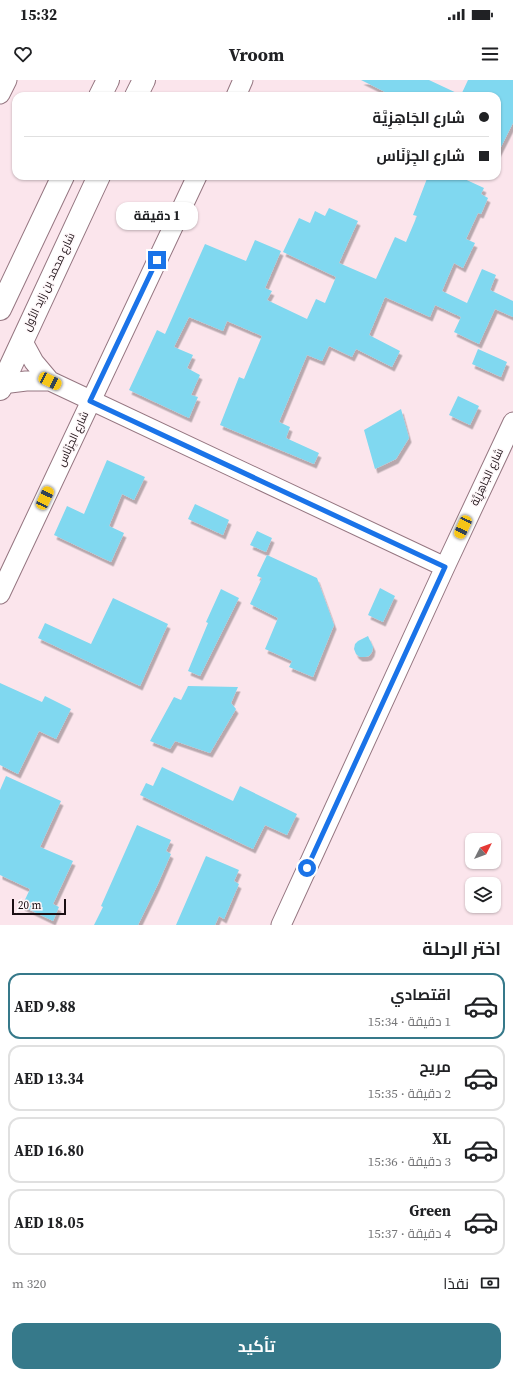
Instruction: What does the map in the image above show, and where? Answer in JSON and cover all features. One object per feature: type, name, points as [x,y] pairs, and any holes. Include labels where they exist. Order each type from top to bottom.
[{"type":"main road","points":[[102,92],[108,80]]},
{"type":"main road","points":[[138,92],[144,80]]},
{"type":"main road","points":[[0,309],[60,180]]},
{"type":"main road","name":"شارع محمد بن زايد الأول","points":[[1,387],[97,180]]},
{"type":"street","points":[[0,94],[7,80]]},
{"type":"street","points":[[238,92],[243,80]]},
{"type":"street","name":"شارع الجِرْنَاس","points":[[0,594],[90,401],[196,180]]},
{"type":"street","points":[[22,340],[34,362],[50,381],[445,567]]},
{"type":"street","points":[[1,387],[26,381],[50,381]]},
{"type":"street","name":"شارع الجَاهِزِيَّة","points":[[281,925],[513,422]]},
{"type":"building","points":[[361,80],[429,80],[455,92],[385,92]]},
{"type":"building","points":[[468,80],[513,80],[513,123],[501,147],[501,92],[462,92]]},
{"type":"building","points":[[426,180],[467,180],[484,188],[481,194],[488,198],[481,214],[478,213],[466,239],[475,243],[463,268],[454,263],[442,291],[467,303],[482,269],[496,275],[490,290],[513,301],[513,317],[495,309],[479,344],[454,332],[461,317],[435,305],[430,317],[385,297],[369,335],[400,351],[392,367],[356,349],[352,357],[329,346],[322,361],[307,355],[279,422],[290,427],[286,438],[319,453],[314,464],[220,425],[239,377],[244,379],[262,336],[227,321],[223,331],[189,317],[174,347],[193,355],[187,368],[200,375],[191,395],[198,397],[189,418],[129,390],[157,330],[165,334],[205,244],[246,261],[255,240],[281,251],[265,288],[272,291],[267,300],[307,319],[316,299],[325,303],[336,277],[283,252],[299,218],[310,223],[315,211],[325,216],[329,208],[358,221],[339,263],[376,279],[395,237],[406,242],[417,216],[413,215]]},
{"type":"building","points":[[478,349],[507,362],[501,377],[472,364]]},
{"type":"building","points":[[458,396],[479,406],[470,425],[449,415]]},
{"type":"building","points":[[401,409],[409,438],[396,459],[375,469],[364,430]]},
{"type":"building","points":[[107,460],[145,477],[134,500],[122,494],[109,526],[124,533],[111,562],[54,535],[67,506],[84,514]]},
{"type":"building","points":[[195,504],[229,520],[223,535],[188,519]]},
{"type":"building","points":[[257,531],[272,538],[266,552],[250,545]]},
{"type":"building","points":[[267,555],[317,578],[334,625],[313,677],[289,667],[292,661],[265,649],[278,618],[250,604],[262,578],[257,576]]},
{"type":"building","points":[[380,588],[395,596],[383,622],[368,615]]},
{"type":"building","points":[[221,589],[239,598],[200,676],[188,671],[208,623],[206,622]]},
{"type":"building","points":[[113,598],[168,624],[140,686],[38,638],[45,623],[91,644]]},
{"type":"building","points":[[368,636],[373,647],[372,652],[369,656],[360,657],[356,654],[354,649],[355,644]]},
{"type":"building","points":[[0,683],[42,702],[45,696],[71,709],[56,739],[39,731],[18,774],[0,765]]},
{"type":"building","points":[[188,686],[238,687],[231,703],[236,709],[210,753],[175,741],[170,749],[150,741],[174,697],[181,700]]},
{"type":"building","points":[[162,767],[233,801],[240,786],[297,814],[287,835],[265,825],[253,849],[140,795],[146,783],[153,786]]},
{"type":"building","points":[[6,776],[61,801],[40,847],[73,861],[53,904],[59,907],[53,921],[22,906],[30,889],[0,875],[0,790]]},
{"type":"building","points":[[137,825],[171,840],[166,851],[171,854],[138,925],[94,925],[103,907],[101,906]]},
{"type":"building","points":[[206,856],[239,870],[234,881],[239,884],[224,919],[219,916],[215,925],[176,925]]},
{"type":"route","points":[[157,260],[90,401],[445,567],[307,868]]}]
